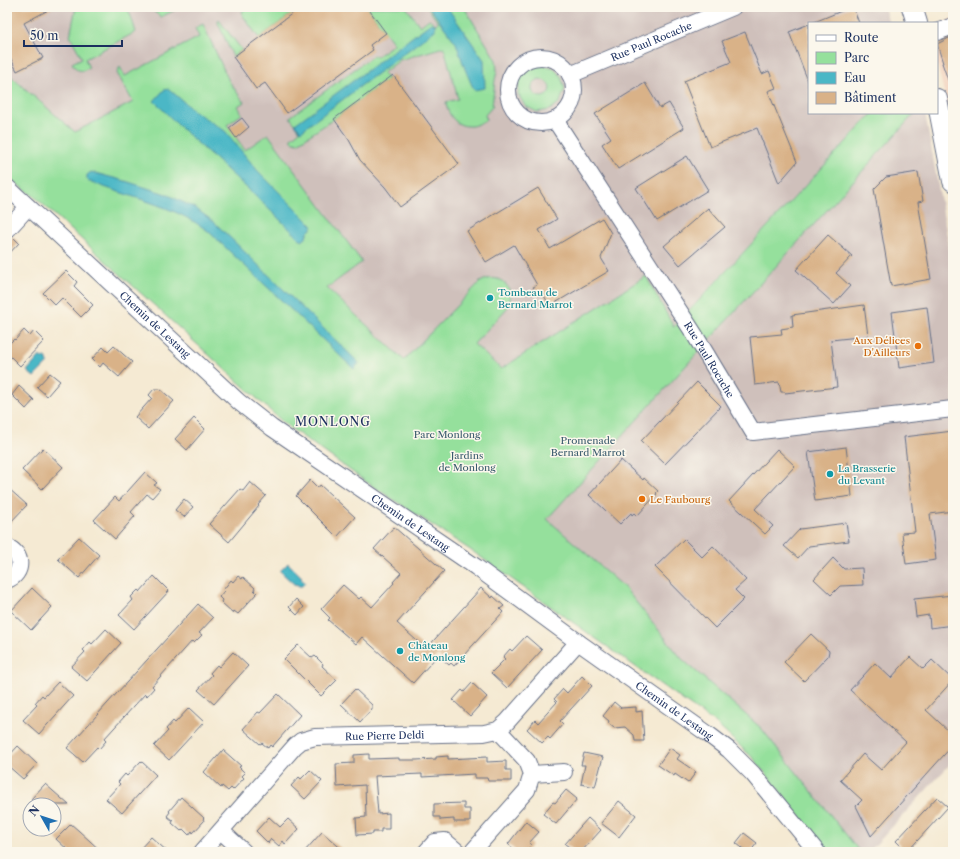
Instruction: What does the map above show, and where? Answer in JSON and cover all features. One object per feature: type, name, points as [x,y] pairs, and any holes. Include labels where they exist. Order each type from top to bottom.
[{"type":"main road","points":[[912,7],[916,22]]},
{"type":"main road","points":[[938,104],[953,182]]},
{"type":"street","name":"Rue Paul Rocache","points":[[570,75],[733,7]]},
{"type":"street","points":[[938,32],[953,26]]},
{"type":"street","points":[[544,56],[555,59],[564,66],[573,81],[574,92],[571,104],[564,113],[555,120],[537,123],[526,120],[516,113],[510,103],[507,87],[510,76],[517,66],[526,59],[544,56]]},
{"type":"street","name":"Rue Paul Rocache","points":[[555,120],[693,332],[753,432],[953,409]]},
{"type":"street","name":"Chemin de Lestang","points":[[7,187],[239,402],[272,428],[476,568],[729,750],[753,774],[817,852]]},
{"type":"street","points":[[7,230],[28,207]]},
{"type":"street","points":[[7,546],[16,553],[20,564],[16,575],[7,580]]},
{"type":"street","points":[[472,852],[527,790],[532,774],[527,760],[498,730],[507,722],[578,642]]},
{"type":"street","name":"Rue Pierre Deldi","points":[[202,852],[301,741],[309,738],[484,733],[498,730]]},
{"type":"street","points":[[532,774],[564,772]]},
{"type":"street","points":[[221,831],[244,852]]},
{"type":"street","points":[[426,852],[436,842],[445,841],[458,852]]},
{"type":"shaded area","points":[[7,7],[884,7],[889,22],[808,22],[808,114],[872,114],[673,327],[646,276],[501,370],[473,344],[508,307],[511,296],[429,336],[404,360],[149,120],[74,132],[7,73]]},
{"type":"shaded area","points":[[953,18],[953,129],[938,67],[939,25]]},
{"type":"shaded area","points":[[914,114],[925,114],[953,268],[953,761],[869,852],[860,852],[761,728],[682,659],[624,587],[547,519]]},
{"type":"green space","points":[[76,7],[125,7],[130,13],[136,32],[85,59],[89,68],[81,71],[77,70],[72,63],[82,58],[70,36]]},
{"type":"green space","points":[[148,7],[181,7],[161,17]]},
{"type":"green space","points":[[246,7],[301,7],[259,38],[243,16],[242,12]]},
{"type":"green space","points":[[367,7],[406,7],[420,26],[429,19],[436,24],[438,22],[427,7],[464,7],[496,60],[497,71],[492,107],[485,115],[486,120],[470,126],[459,124],[452,118],[446,102],[458,99],[444,47],[400,60],[383,73],[388,79],[334,119],[298,143],[290,139],[300,131],[290,117],[374,55],[376,57],[394,44]]},
{"type":"green space","points":[[219,20],[242,50],[233,57],[218,23]]},
{"type":"green space","points":[[203,24],[229,81],[244,102],[238,106],[242,114],[227,125],[245,150],[268,134],[362,262],[327,288],[404,360],[480,282],[494,278],[500,280],[508,287],[510,300],[508,307],[474,344],[501,369],[646,276],[674,327],[872,114],[914,114],[547,519],[624,587],[682,659],[761,728],[860,852],[829,852],[754,759],[715,723],[475,553],[365,481],[285,424],[36,198],[7,177],[7,73],[75,132],[133,102],[117,73],[120,67],[125,76],[199,37],[195,28]]},
{"type":"green space","points":[[538,65],[552,67],[561,76],[565,89],[560,102],[550,110],[537,112],[525,106],[518,94],[519,81],[526,70]],"holes":[[[539,79],[546,81],[550,87],[546,96],[542,97],[538,96],[532,91],[534,83]]]},
{"type":"water","points":[[429,7],[447,7],[484,60],[485,88],[474,90],[456,43]]},
{"type":"water","points":[[431,23],[435,24],[435,30],[301,131],[295,124]]},
{"type":"water","points":[[169,89],[194,111],[225,131],[257,170],[310,223],[313,227],[307,233],[306,238],[302,241],[154,101],[164,90]]},
{"type":"water","points":[[91,172],[166,194],[195,208],[214,222],[359,363],[354,369],[208,231],[180,214],[89,181],[87,179],[87,175]]},
{"type":"water","points":[[40,356],[42,358],[46,357],[48,363],[34,377],[27,371]]},
{"type":"water","points":[[288,563],[302,577],[301,578],[305,583],[302,586],[295,585],[280,571]]},
{"type":"building","points":[[7,7],[54,7],[24,23],[43,58],[17,71],[7,51]]},
{"type":"building","points":[[301,7],[367,7],[386,33],[370,45],[373,50],[287,113],[265,83],[256,89],[233,57]]},
{"type":"building","points":[[853,7],[859,22],[814,22]]},
{"type":"building","points":[[808,24],[808,81],[789,32]]},
{"type":"building","points":[[745,32],[762,74],[769,71],[776,88],[768,91],[797,162],[779,183],[757,128],[710,147],[684,81],[731,62],[722,41]]},
{"type":"building","points":[[953,36],[953,91],[942,63],[938,44]]},
{"type":"building","points":[[393,75],[459,164],[400,207],[385,187],[360,160],[349,140],[334,119]]},
{"type":"building","points":[[645,83],[660,108],[669,103],[684,128],[618,169],[602,144],[611,138],[595,114]]},
{"type":"building","points":[[242,118],[249,127],[236,138],[229,128]]},
{"type":"building","points":[[687,156],[708,190],[657,221],[636,188]]},
{"type":"building","points":[[918,172],[923,201],[918,202],[931,279],[891,286],[874,189],[886,177]]},
{"type":"building","points":[[538,188],[557,219],[539,230],[550,249],[602,218],[611,233],[601,258],[609,271],[550,306],[543,294],[539,296],[533,287],[537,285],[514,245],[486,262],[467,231]]},
{"type":"building","points":[[708,208],[725,227],[680,265],[664,246]]},
{"type":"building","points":[[828,235],[852,256],[836,273],[850,286],[834,304],[796,270]]},
{"type":"building","points":[[13,237],[19,243],[7,256],[7,239]]},
{"type":"building","points":[[66,271],[77,282],[74,286],[93,305],[81,317],[62,298],[55,305],[43,293]]},
{"type":"building","points":[[864,305],[868,336],[831,340],[837,387],[785,393],[781,392],[779,382],[755,385],[750,337],[782,334],[781,329],[793,327],[792,315]]},
{"type":"building","points":[[927,307],[934,363],[899,368],[892,312]]},
{"type":"building","points":[[24,330],[30,336],[34,331],[44,341],[20,366],[7,353],[7,346]]},
{"type":"building","points":[[114,346],[132,362],[119,377],[103,363],[100,367],[92,359],[103,347],[108,352]]},
{"type":"building","points":[[50,373],[60,381],[47,396],[37,387]]},
{"type":"building","points":[[697,382],[721,406],[665,464],[641,441]]},
{"type":"building","points":[[19,386],[34,400],[26,409],[12,395]]},
{"type":"building","points":[[154,389],[160,389],[174,401],[148,429],[135,417],[152,398],[149,395]]},
{"type":"building","points":[[194,418],[205,429],[187,450],[175,439]]},
{"type":"building","points":[[953,431],[953,511],[930,514],[936,560],[906,564],[902,533],[915,532],[904,437]]},
{"type":"building","name":"La Brasserie du Levant","points":[[846,447],[852,496],[815,501],[808,452]]},
{"type":"building","points":[[43,448],[63,467],[42,489],[22,470]]},
{"type":"building","points":[[777,449],[795,466],[755,509],[773,526],[765,534],[729,501]]},
{"type":"building","points":[[621,460],[643,480],[644,478],[658,491],[637,516],[634,513],[632,515],[631,513],[620,524],[589,495]]},
{"type":"building","points":[[145,472],[157,483],[154,485],[160,489],[152,498],[147,494],[131,512],[135,516],[115,539],[94,520],[115,497],[119,501]]},
{"type":"building","points":[[310,480],[318,488],[320,485],[355,517],[337,537],[296,496]]},
{"type":"building","points":[[250,482],[266,496],[229,542],[209,524],[240,489],[243,491]]},
{"type":"building","points":[[7,487],[27,505],[7,526]]},
{"type":"building","points":[[184,499],[193,507],[184,517],[175,510]]},
{"type":"building","points":[[846,523],[849,541],[809,546],[798,558],[784,546],[800,529]]},
{"type":"building","points":[[394,527],[444,571],[397,623],[426,649],[481,588],[504,606],[500,609],[503,612],[454,666],[451,663],[449,665],[438,655],[413,683],[362,637],[356,644],[328,620],[330,618],[321,609],[343,585],[359,599],[361,597],[372,607],[394,583],[393,582],[401,573],[374,549]]},
{"type":"building","points":[[79,537],[99,555],[79,578],[58,559]]},
{"type":"building","points":[[684,539],[702,557],[713,546],[746,580],[735,590],[744,599],[715,628],[655,567]]},
{"type":"building","points":[[833,558],[844,569],[862,568],[863,585],[840,586],[831,595],[814,579]]},
{"type":"building","points":[[154,576],[169,591],[134,629],[119,615],[133,600],[131,597],[138,590],[140,592]]},
{"type":"building","points":[[238,576],[242,579],[243,577],[255,588],[254,590],[257,593],[238,614],[234,611],[233,613],[221,602],[222,600],[219,597],[231,580],[233,582]]},
{"type":"building","points":[[32,588],[52,607],[31,630],[11,611]]},
{"type":"building","points":[[953,595],[953,625],[930,628],[929,615],[916,617],[914,599]]},
{"type":"building","points":[[296,599],[304,607],[297,615],[289,607]]},
{"type":"building","points":[[198,604],[213,618],[199,633],[202,635],[194,643],[192,641],[152,686],[154,688],[147,696],[145,694],[104,739],[106,741],[99,749],[97,747],[83,762],[67,748]]},
{"type":"building","points":[[106,629],[121,643],[87,681],[71,667],[85,652],[83,650],[90,642],[92,644]]},
{"type":"building","points":[[811,634],[829,651],[828,656],[804,681],[784,662]]},
{"type":"building","points":[[526,636],[542,650],[507,688],[491,673],[505,659],[503,657],[510,649],[512,651]]},
{"type":"building","points":[[298,645],[312,658],[315,656],[323,664],[322,666],[337,680],[321,696],[284,659]]},
{"type":"building","points":[[233,652],[248,666],[214,704],[198,690],[212,675],[210,673],[217,665],[219,667]]},
{"type":"building","points":[[910,657],[923,669],[932,660],[953,680],[926,710],[953,735],[953,745],[871,836],[856,806],[862,800],[840,780],[863,754],[881,770],[906,742],[850,690],[875,663],[891,678]]},
{"type":"building","points":[[582,676],[592,686],[560,721],[563,724],[550,739],[548,737],[542,743],[527,729],[535,720],[538,723],[557,702],[554,699],[563,689],[567,693]]},
{"type":"building","points":[[58,682],[73,696],[39,734],[23,720],[37,705],[35,703],[42,695],[44,697]]},
{"type":"building","points":[[472,683],[487,697],[470,716],[453,700],[462,690],[464,692]]},
{"type":"building","points":[[355,689],[372,705],[372,709],[360,722],[341,704]]},
{"type":"building","points":[[278,694],[300,715],[272,747],[270,745],[268,748],[262,743],[260,744],[243,729],[258,712],[260,713]]},
{"type":"building","points":[[614,702],[621,708],[636,707],[636,712],[642,711],[644,741],[635,741],[634,735],[625,727],[614,728],[608,723],[609,721],[603,716]]},
{"type":"building","points":[[189,708],[204,722],[169,760],[154,746],[168,731],[166,729],[173,721],[175,723]]},
{"type":"building","points":[[18,746],[37,764],[23,779],[7,765],[7,758]]},
{"type":"building","points":[[670,748],[680,755],[677,759],[696,772],[688,783],[675,774],[674,776],[658,765]]},
{"type":"building","points":[[223,750],[241,766],[239,767],[245,773],[242,776],[244,778],[233,790],[231,788],[228,791],[222,786],[221,788],[204,772]]},
{"type":"building","points":[[584,753],[603,757],[595,787],[581,784],[585,765],[581,765]]},
{"type":"building","points":[[369,754],[369,759],[399,758],[399,760],[436,759],[436,757],[448,756],[448,759],[487,757],[487,762],[506,761],[506,770],[511,770],[511,781],[488,781],[487,778],[475,778],[475,774],[422,777],[422,774],[375,776],[378,814],[389,813],[389,829],[381,829],[381,832],[373,832],[373,834],[357,835],[356,818],[366,817],[365,785],[337,787],[336,764],[354,763],[354,755]]},
{"type":"building","points":[[141,761],[156,775],[122,813],[106,799],[120,784],[118,782],[125,774],[127,776]]},
{"type":"building","points":[[310,770],[322,781],[305,799],[291,786],[299,777],[301,779]]},
{"type":"building","points":[[45,784],[60,797],[33,797]]},
{"type":"building","points":[[566,790],[577,799],[556,824],[543,814]]},
{"type":"building","points":[[181,797],[204,818],[204,821],[193,833],[192,831],[189,835],[183,829],[181,831],[167,816],[170,812],[169,811]]},
{"type":"building","points":[[937,797],[948,807],[907,852],[896,841]]},
{"type":"building","points":[[62,799],[69,805],[62,805]]},
{"type":"building","points":[[619,801],[636,815],[619,837],[601,823]]},
{"type":"building","points":[[464,803],[464,809],[470,809],[470,822],[454,822],[454,819],[440,820],[440,817],[434,817],[434,804]]},
{"type":"building","points":[[269,817],[280,827],[288,819],[299,829],[285,844],[283,841],[279,846],[271,839],[268,843],[256,831]]},
{"type":"building","points":[[588,818],[601,830],[581,852],[576,852],[565,844]]},
{"type":"building","points":[[526,821],[539,832],[529,843],[532,845],[525,852],[517,852],[508,844]]},
{"type":"building","points":[[71,824],[102,852],[70,852],[56,839],[58,837],[62,837],[62,833]]},
{"type":"building","points":[[322,832],[345,852],[304,852]]},
{"type":"building","points":[[744,833],[757,843],[750,852],[747,852],[736,843]]},
{"type":"building","points":[[151,837],[168,852],[137,852]]},
{"type":"place","name":"Tombeau de Bernard Marrot","points":[[490,298]]},
{"type":"place","name":"Aux Délices D'Ailleurs","points":[[918,346]]},
{"type":"place","name":"La Brasserie du Levant","points":[[830,474]]},
{"type":"place","name":"Le Faubourg","points":[[642,499]]},
{"type":"place","name":"Château de Monlong","points":[[400,651]]},
{"type":"district","name":"MONLONG","points":[[333,421]]},
{"type":"park label","name":"Parc Monlong","points":[[447,434]]},
{"type":"park label","name":"Promenade Bernard Marrot","points":[[588,446]]},
{"type":"park label","name":"Jardins de Monlong","points":[[467,460]]}]
